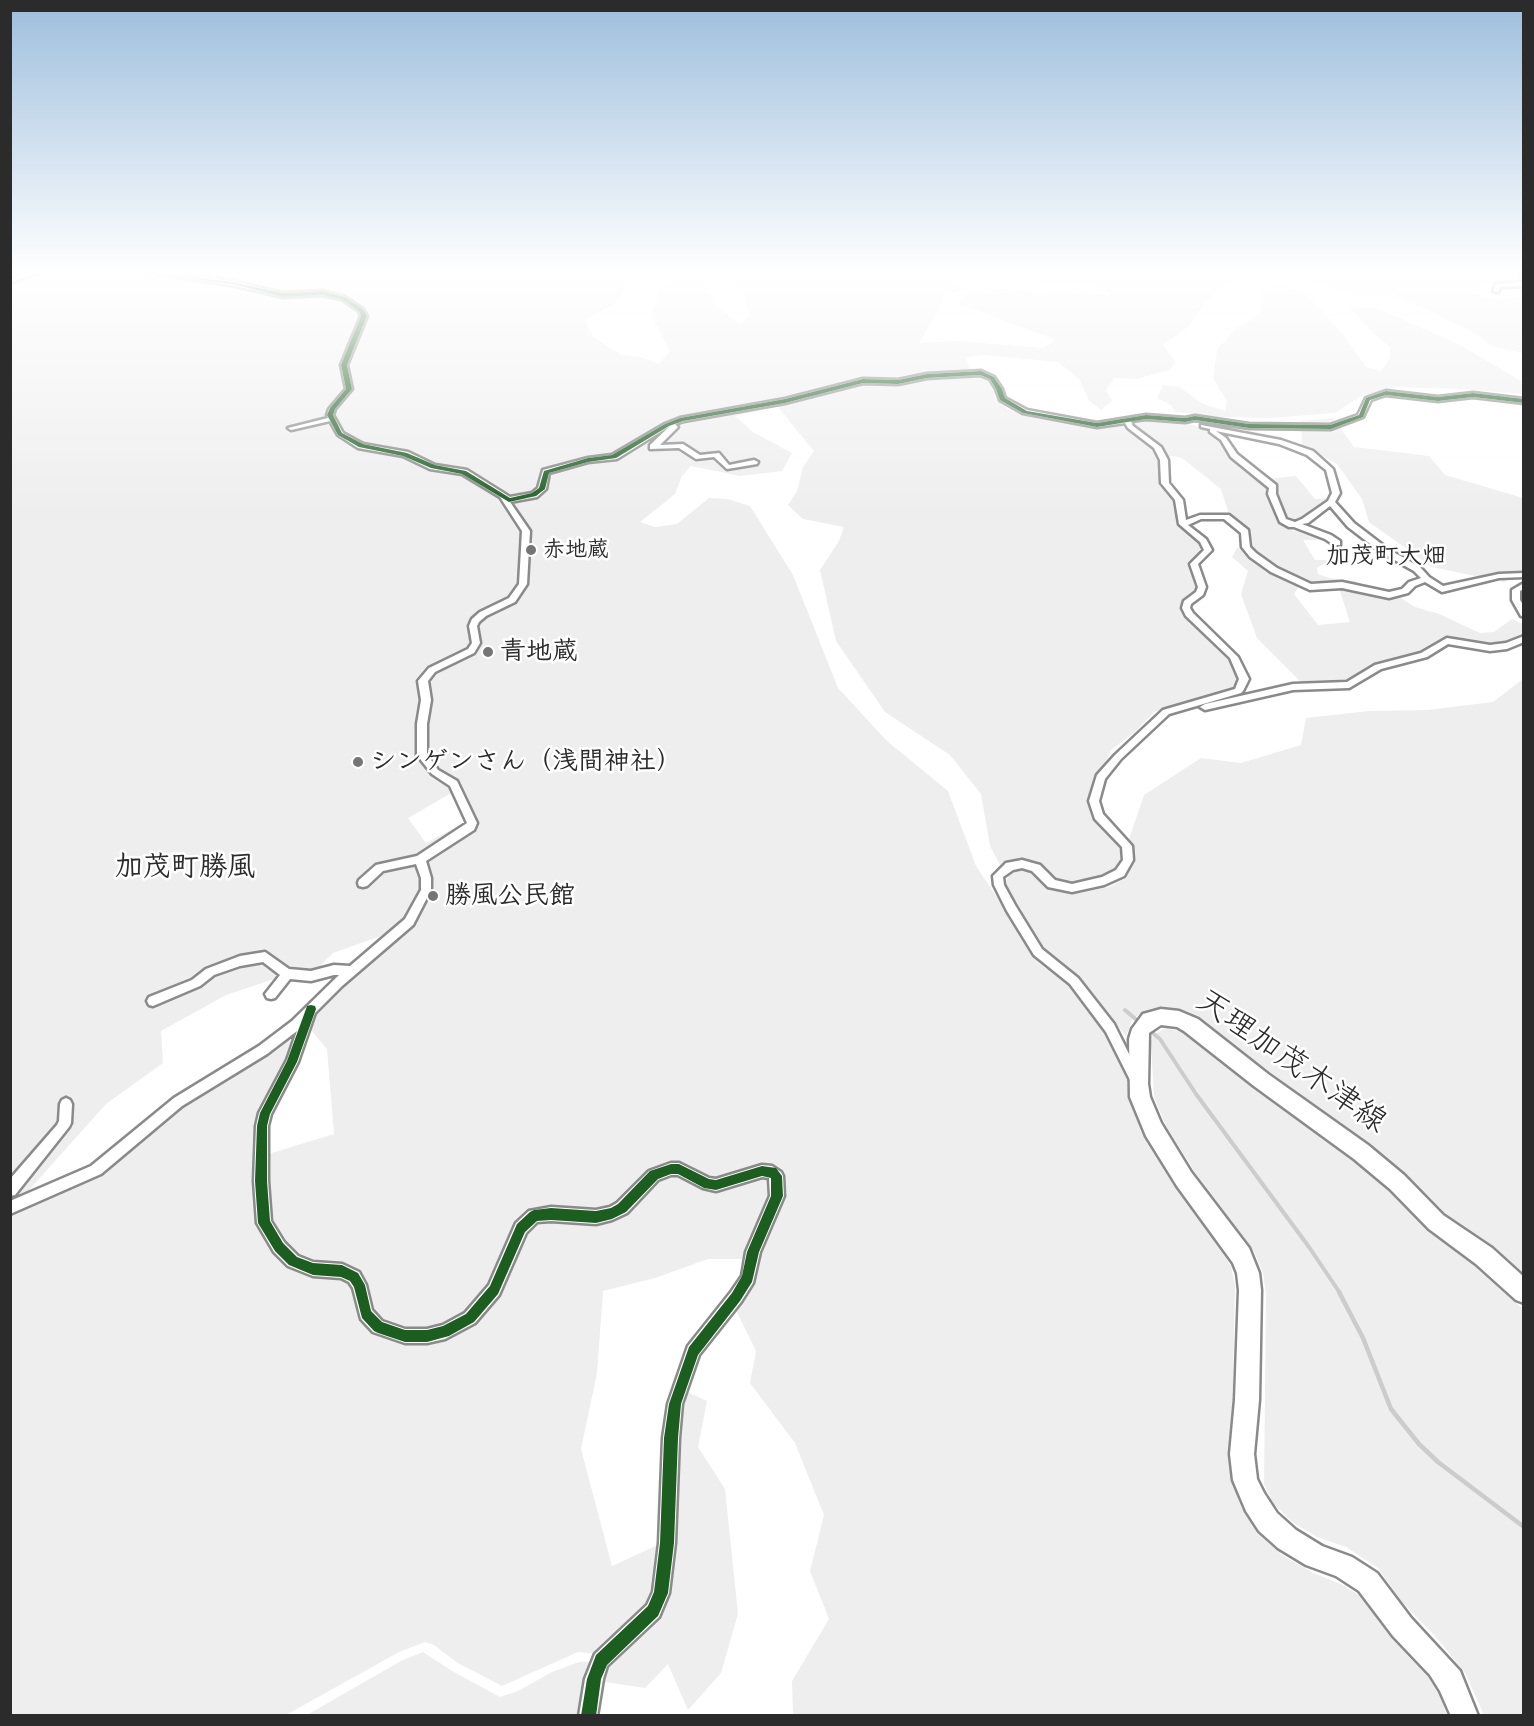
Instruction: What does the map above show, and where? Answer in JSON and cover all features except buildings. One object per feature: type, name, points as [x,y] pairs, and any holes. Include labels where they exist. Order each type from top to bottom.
[{"type":"main road","name":"天理加茂木津線","points":[[1465,1716],[1450,1681],[1395,1619],[1368,1582],[1343,1566],[1315,1556],[1287,1539],[1268,1522],[1255,1502],[1245,1480],[1242,1454],[1247,1400],[1250,1290],[1248,1273],[1241,1256],[1184,1179],[1153,1129],[1140,1097],[1138,1084],[1138,1039],[1143,1026],[1161,1017],[1185,1022],[1361,1152],[1397,1182],[1436,1222],[1484,1256],[1524,1292]]},
{"type":"street","points":[[349,354],[344,364],[349,389],[332,409],[331,419],[340,434],[351,442],[372,449],[405,454],[433,467],[464,472],[503,498],[526,531],[523,584],[509,603],[483,614],[475,621],[473,627],[476,643],[471,651],[432,670],[423,681],[426,700],[422,724],[422,755],[435,772],[454,784],[472,823],[470,827],[420,859],[380,868],[363,883]]},
{"type":"street","points":[[503,498],[517,500],[530,497],[542,489],[546,472],[553,468],[614,457],[682,419],[785,401],[853,382],[898,382],[927,376],[971,372],[992,378],[1002,399],[1025,412],[1097,425],[1146,417],[1185,420],[1281,442],[1310,453],[1329,469],[1336,493],[1331,502],[1305,521],[1293,525]]},
{"type":"street","points":[[1185,420],[1196,418],[1249,426],[1330,427],[1360,416],[1368,399],[1386,393],[1438,399],[1473,395],[1524,401]]},
{"type":"street","points":[[291,428],[331,419]]},
{"type":"street","points":[[1127,419],[1130,427],[1157,447],[1164,460],[1165,483],[1179,500],[1183,524],[1203,541],[1208,550],[1194,564],[1202,587],[1200,593],[1187,603],[1186,608],[1189,614],[1234,657],[1244,679],[1238,691],[1166,712],[1100,778],[1094,801],[1099,816],[1127,846],[1128,860],[1120,873],[1104,881],[1072,888],[1052,885],[1036,868],[1022,864],[1010,866],[998,876],[999,885],[1011,908],[1038,952],[1074,981],[1110,1028],[1138,1084]]},
{"type":"street","points":[[671,424],[675,427],[653,447],[680,446],[699,457],[716,455],[727,467],[754,462]]},
{"type":"street","points":[[1204,426],[1224,439],[1234,455],[1273,487],[1272,494],[1283,520],[1328,537],[1337,543]]},
{"type":"street","points":[[1331,502],[1359,531],[1385,551],[1417,569],[1426,579],[1442,589],[1499,576],[1524,575]]},
{"type":"street","points":[[1183,524],[1200,517],[1226,516],[1245,532],[1246,547],[1253,555],[1274,570],[1310,587],[1342,585],[1389,595],[1405,591],[1412,584],[1426,579]]},
{"type":"street","points":[[1524,585],[1516,590],[1516,600],[1524,614]]},
{"type":"street","points":[[1166,712],[1196,709],[1293,687],[1349,685],[1378,667],[1424,655],[1447,641],[1490,648],[1507,646],[1524,639]]},
{"type":"street","points":[[10,1208],[96,1170],[163,1113],[191,1093],[263,1050],[296,1025],[352,971],[409,922],[426,890],[426,878],[420,859]]},
{"type":"street","points":[[153,1001],[196,983],[210,972],[240,961],[266,957],[287,974],[311,976],[334,970],[352,971]]},
{"type":"street","points":[[271,994],[287,974]]},
{"type":"street","points":[[311,1009],[292,1062],[265,1113],[262,1126],[261,1181],[264,1223],[279,1247],[293,1261],[313,1269],[342,1271],[354,1277],[359,1285],[366,1314],[378,1327],[405,1336],[427,1336],[462,1324],[482,1307],[494,1290],[521,1228],[534,1216],[551,1214],[596,1217],[612,1213],[622,1208],[654,1175],[671,1169],[679,1169],[708,1184],[716,1185],[762,1171],[772,1172],[776,1176],[777,1196],[753,1252],[748,1278],[736,1297],[693,1351],[675,1404],[671,1438],[667,1543],[661,1593],[653,1611],[600,1660],[594,1679],[588,1716]]},
{"type":"street","points":[[10,1190],[62,1129],[65,1123],[66,1104]]},
{"type":"shaded area","points":[[10,354],[620,354],[641,357],[658,364],[668,354],[1170,354],[1176,362],[1170,370],[1136,379],[1114,378],[1106,390],[1112,401],[1101,410],[1089,401],[1080,380],[1058,362],[985,355],[966,357],[971,374],[980,375],[990,381],[995,398],[1010,411],[1035,418],[1092,427],[1125,425],[1151,445],[1160,460],[1162,483],[1176,502],[1180,522],[1203,547],[1203,553],[1192,559],[1190,567],[1196,590],[1184,604],[1184,614],[1213,638],[1234,663],[1240,675],[1238,686],[1234,690],[1154,712],[1135,732],[1111,750],[1097,773],[1089,798],[1093,817],[1115,840],[1122,854],[1119,867],[1109,875],[1073,883],[1051,878],[1034,864],[1022,860],[1000,865],[990,846],[981,794],[950,755],[885,712],[836,641],[820,570],[839,541],[844,527],[803,519],[788,505],[797,491],[803,467],[814,451],[777,406],[735,416],[753,432],[792,453],[782,471],[740,476],[691,466],[682,476],[675,494],[640,522],[655,527],[677,524],[709,498],[728,499],[750,506],[793,575],[838,688],[887,741],[948,791],[976,866],[1023,936],[1034,958],[1045,968],[1061,975],[1081,995],[1098,1018],[1110,1039],[1127,1080],[1128,1097],[1141,1132],[1231,1266],[1235,1286],[1231,1479],[1241,1507],[1258,1533],[1282,1555],[1360,1596],[1393,1640],[1428,1677],[1436,1688],[1447,1715],[793,1715],[792,1681],[829,1619],[810,1571],[824,1515],[795,1443],[750,1383],[756,1351],[734,1306],[752,1279],[757,1254],[781,1197],[780,1174],[774,1168],[761,1167],[716,1181],[680,1165],[671,1165],[651,1172],[619,1205],[611,1210],[533,1212],[520,1222],[491,1288],[483,1299],[461,1320],[427,1332],[407,1331],[381,1323],[373,1317],[367,1305],[363,1282],[351,1269],[304,1261],[289,1251],[269,1220],[265,1155],[334,1134],[327,1049],[310,1029],[315,1016],[326,1001],[403,936],[412,924],[430,890],[430,877],[425,860],[474,828],[477,823],[456,783],[437,771],[424,755],[424,724],[428,700],[425,680],[433,671],[473,651],[478,643],[475,626],[477,621],[491,611],[510,603],[523,589],[526,581],[529,535],[522,521],[510,507],[506,496],[467,471],[435,466],[407,452],[363,445],[355,446],[404,456],[425,467],[471,479],[500,500],[523,531],[519,589],[507,601],[481,613],[472,621],[470,627],[473,643],[469,650],[430,669],[420,681],[423,701],[419,724],[419,756],[426,768],[455,791],[408,818],[426,843],[468,821],[468,826],[416,859],[422,879],[422,890],[405,921],[395,931],[333,953],[307,979],[280,977],[226,995],[161,1031],[163,1063],[106,1104],[21,1199],[11,1203]]},
{"type":"shaded area","points":[[1216,354],[1357,354],[1366,367],[1381,371],[1390,358],[1390,354],[1475,354],[1523,382],[1523,394],[1396,387],[1361,396],[1335,413],[1271,418],[1218,417],[1175,412],[1171,405],[1157,398],[1163,385],[1179,387],[1203,404],[1225,411],[1227,401],[1213,378]]},
{"type":"shaded area","points":[[1333,418],[1354,447],[1429,456],[1445,475],[1523,498],[1523,573],[1504,582],[1432,567],[1369,522],[1362,499],[1337,464],[1302,445],[1301,421]]},
{"type":"shaded area","points":[[1132,421],[1186,423],[1216,436],[1269,486],[1269,496],[1277,519],[1289,530],[1309,532],[1324,540],[1303,540],[1315,560],[1330,560],[1317,568],[1318,574],[1329,578],[1355,581],[1367,588],[1311,585],[1261,560],[1250,547],[1249,533],[1230,518],[1221,489],[1182,458],[1165,457],[1132,426]]},
{"type":"shaded area","points":[[1296,476],[1315,499],[1332,498],[1330,504],[1318,507],[1315,512],[1294,523],[1286,521],[1266,479]]},
{"type":"shaded area","points":[[1237,548],[1243,549],[1250,557],[1271,571],[1300,585],[1294,594],[1318,625],[1350,622],[1339,588],[1399,597],[1415,607],[1439,614],[1480,633],[1494,632],[1512,619],[1523,624],[1523,636],[1492,646],[1446,639],[1434,643],[1420,653],[1378,664],[1340,683],[1304,685],[1257,638],[1241,594],[1248,571],[1232,557]]},
{"type":"shaded area","points":[[1523,679],[1523,1277],[1491,1248],[1443,1214],[1406,1175],[1368,1144],[1190,1013],[1165,1007],[1149,1009],[1133,1018],[1126,1036],[1087,989],[1041,945],[1005,886],[1009,875],[1020,870],[1028,872],[1050,888],[1062,892],[1079,893],[1109,887],[1126,878],[1134,862],[1133,851],[1128,842],[1144,795],[1201,758],[1241,763],[1301,745],[1306,718],[1369,711],[1427,710],[1493,702]]},
{"type":"shaded area","points":[[303,1025],[257,1141],[275,1250],[350,1280],[376,1332],[464,1328],[525,1230],[538,1219],[596,1221],[656,1178],[678,1173],[707,1188],[762,1175],[770,1176],[773,1195],[747,1259],[708,1259],[655,1278],[603,1291],[597,1373],[581,1449],[612,1566],[662,1543],[656,1591],[649,1607],[598,1654],[578,1652],[502,1686],[456,1662],[434,1645],[425,1642],[399,1652],[286,1715],[11,1716],[11,1213],[98,1174],[165,1116]]},
{"type":"shaded area","points":[[1166,1028],[1184,1033],[1253,1088],[1354,1161],[1388,1189],[1429,1232],[1476,1266],[1523,1309],[1523,1715],[1484,1715],[1465,1673],[1436,1637],[1400,1600],[1378,1568],[1346,1547],[1317,1537],[1292,1522],[1273,1503],[1264,1484],[1266,1294],[1263,1273],[1254,1252],[1196,1174],[1166,1126],[1154,1097],[1151,1043],[1153,1035]]},
{"type":"shaded area","points":[[683,1390],[707,1401],[698,1447],[725,1489],[738,1614],[721,1673],[688,1710],[668,1664],[645,1688],[599,1681],[605,1663],[657,1615],[675,1438]]},
{"type":"shaded area","points":[[423,1652],[500,1697],[518,1691],[552,1672],[579,1662],[592,1662],[583,1715],[305,1716],[401,1661]]},
{"type":"waterway","points":[[1125,1010],[1139,1022]]},
{"type":"waterway","points":[[1149,1030],[1160,1039],[1196,1094],[1309,1247],[1340,1293]]},
{"type":"waterway","points":[[1339,1292],[1363,1338],[1391,1409],[1419,1444],[1438,1462],[1524,1527]]},
{"type":"cycle path","points":[[349,354],[344,365],[349,389],[332,409],[330,415],[340,434],[361,446],[405,454],[433,467],[464,472],[509,500],[534,495],[542,489],[546,472],[588,460],[614,457],[667,425],[682,419],[785,401],[863,381],[898,382],[927,376],[981,373],[992,378],[1002,399],[1025,412],[1097,425],[1146,417],[1185,420],[1195,418],[1249,426],[1331,427],[1361,416],[1368,399],[1386,393],[1438,399],[1473,395],[1524,401]]},
{"type":"cycle path","points":[[311,1009],[292,1062],[265,1113],[262,1126],[261,1181],[264,1223],[279,1247],[293,1261],[313,1269],[342,1271],[354,1277],[359,1285],[366,1314],[378,1327],[405,1336],[427,1336],[445,1332],[470,1318],[494,1290],[521,1228],[534,1216],[551,1214],[596,1217],[612,1213],[622,1208],[654,1175],[671,1169],[679,1169],[708,1184],[716,1185],[762,1171],[772,1172],[776,1176],[777,1196],[753,1252],[748,1278],[736,1297],[693,1351],[675,1404],[671,1438],[667,1543],[661,1593],[653,1611],[601,1660],[594,1679],[588,1716]]},
{"type":"place","name":"赤地蔵","points":[[531,550]]},
{"type":"place","name":"青地蔵","points":[[488,652]]},
{"type":"place","name":"シンゲンさん（浅間神社）","points":[[358,762]]},
{"type":"place","name":"勝風公民館","points":[[433,896]]},
{"type":"district","name":"加茂町大畑","points":[[1386,557]]},
{"type":"district","name":"加茂町勝風","points":[[185,868]]}]
